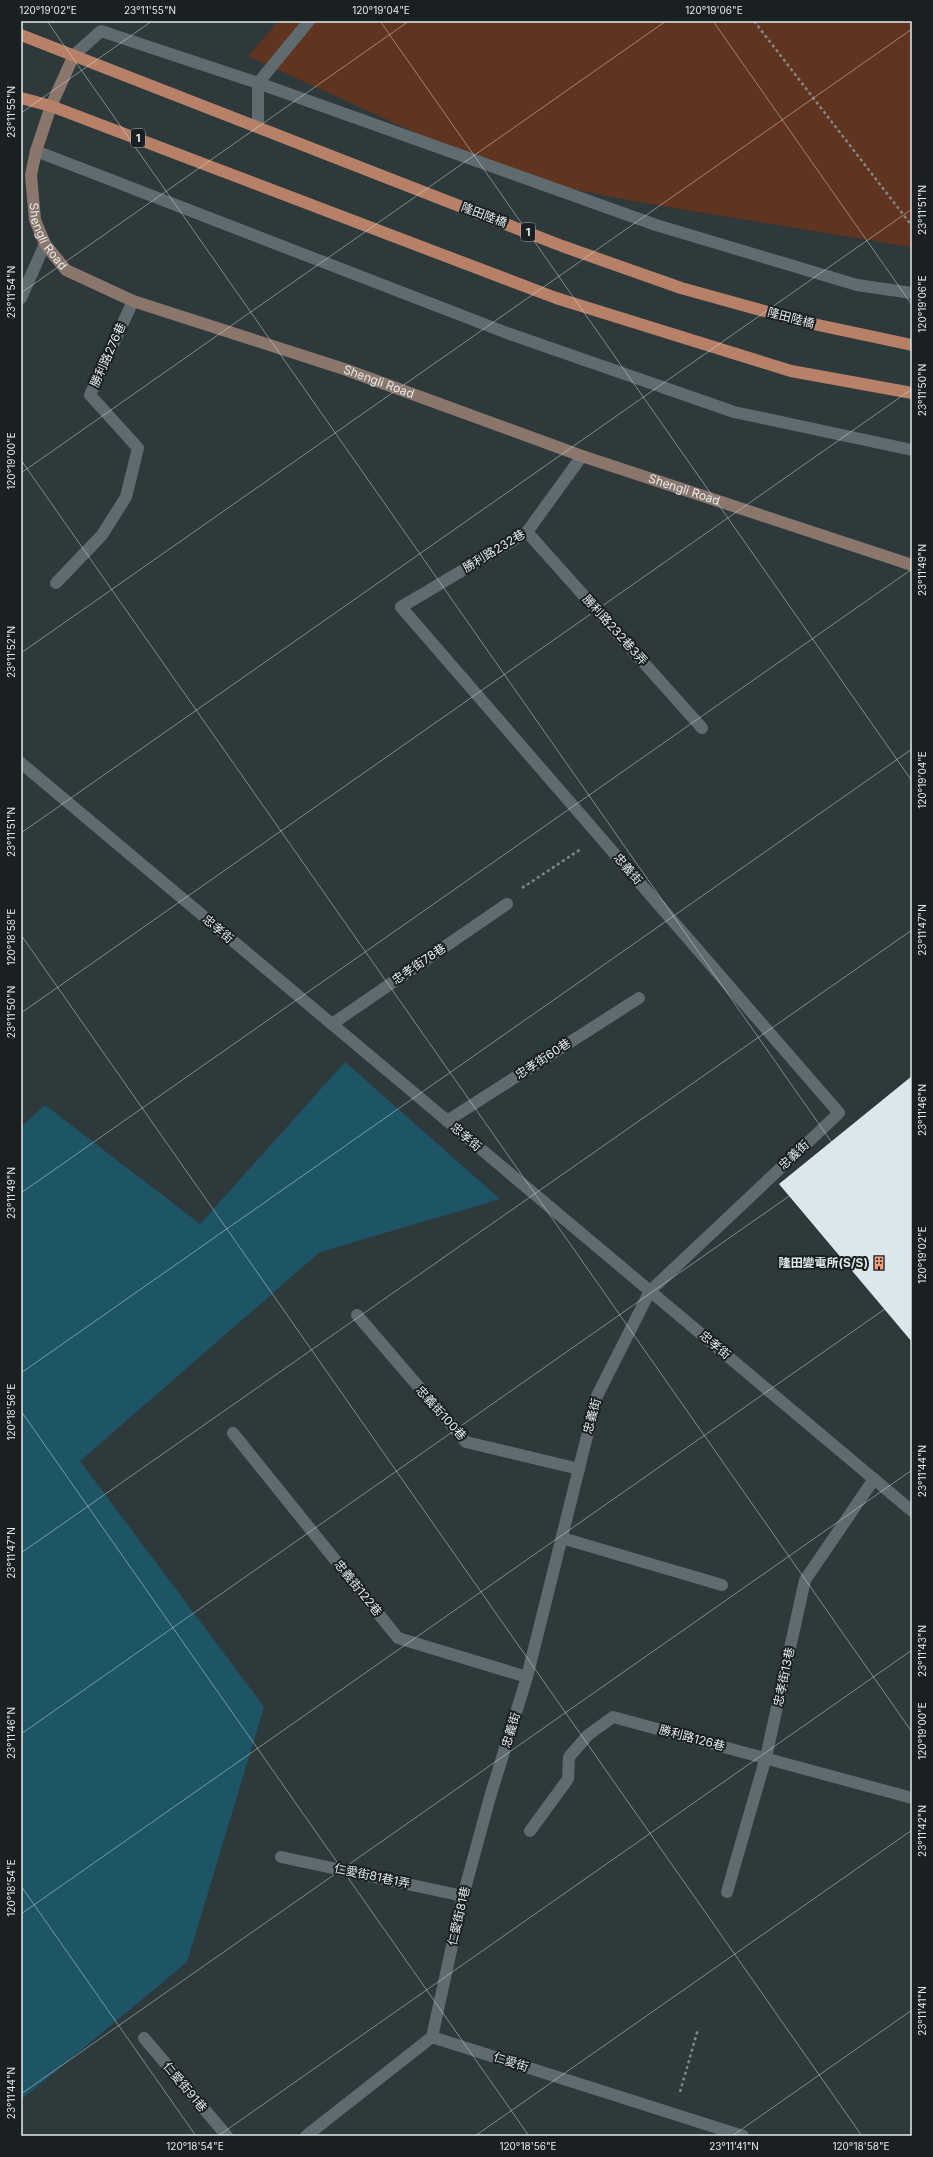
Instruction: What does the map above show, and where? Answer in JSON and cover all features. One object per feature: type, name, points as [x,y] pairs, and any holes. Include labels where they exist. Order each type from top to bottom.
[{"type":"main road","name":"1","points":[[21,35],[74,55]]},
{"type":"main road","name":"隆田陸橋","points":[[74,55],[155,88],[562,246],[680,288],[804,322],[912,344]]},
{"type":"main road","name":"Shengli Road","points":[[74,55],[51,106],[36,151],[31,175],[35,220],[45,244],[66,270],[133,301],[344,370],[582,456],[912,565]]},
{"type":"main road","name":"1","points":[[21,98],[51,106],[563,300],[791,371],[912,394]]},
{"type":"street","points":[[258,127],[258,83],[309,21]]},
{"type":"street","points":[[74,55],[101,31],[258,83],[656,225],[857,285],[912,293]]},
{"type":"street","points":[[36,151],[507,333],[734,412],[912,450]]},
{"type":"street","points":[[21,298],[45,244]]},
{"type":"street","name":"勝利路276巷","points":[[56,583],[102,535],[126,496],[138,448],[90,395],[133,301]]},
{"type":"street","name":"勝利路232巷","points":[[401,607],[528,532],[582,456]]},
{"type":"street","name":"勝利路232巷3弄","points":[[528,532],[702,728]]},
{"type":"street","name":"忠義街","points":[[401,607],[839,1113],[650,1291],[597,1396],[527,1677],[490,1797]]},
{"type":"street","name":"忠孝街","points":[[21,763],[912,1511]]},
{"type":"street","name":"忠孝街78巷","points":[[332,1024],[507,904]]},
{"type":"street","name":"忠孝街60巷","points":[[447,1121],[639,998]]},
{"type":"street","name":"忠義街100巷","points":[[357,1314],[466,1442],[579,1469]]},
{"type":"street","name":"忠義街122巷","points":[[233,1433],[398,1638],[527,1677]]},
{"type":"street","name":"忠孝街13巷","points":[[727,1892],[766,1757],[805,1580],[874,1479]]},
{"type":"street","points":[[562,1538],[722,1585]]},
{"type":"street","name":"勝利路126巷","points":[[530,1831],[568,1780],[569,1756],[588,1735],[613,1717],[766,1757],[912,1798]]},
{"type":"street","name":"仁愛街81巷","points":[[432,2037],[463,1896],[490,1797]]},
{"type":"street","name":"仁愛街81巷1弄","points":[[281,1857],[463,1896]]},
{"type":"street","points":[[306,2136],[432,2037]]},
{"type":"street","name":"仁愛街","points":[[432,2037],[674,2114],[717,2132],[743,2136]]},
{"type":"street","name":"仁愛街91巷","points":[[144,2038],[227,2136]]},
{"type":"path","points":[[754,21],[912,226]]},
{"type":"path","points":[[507,904],[515,893],[600,837]]},
{"type":"path","points":[[674,2114],[698,2029]]},
{"type":"shaded area","points":[[279,21],[912,21],[912,247],[638,202],[513,177],[248,56]]},
{"type":"water","points":[[345,1062],[500,1199],[320,1252],[80,1461],[264,1707],[187,1962],[21,2100],[21,1127],[45,1105],[200,1224]]},
{"type":"building","name":"隆田變電所(S/S)","points":[[912,1076],[912,1342],[779,1184]]},
{"type":"place","name":"隆田變電所(S/S)","points":[[879,1263]]}]
